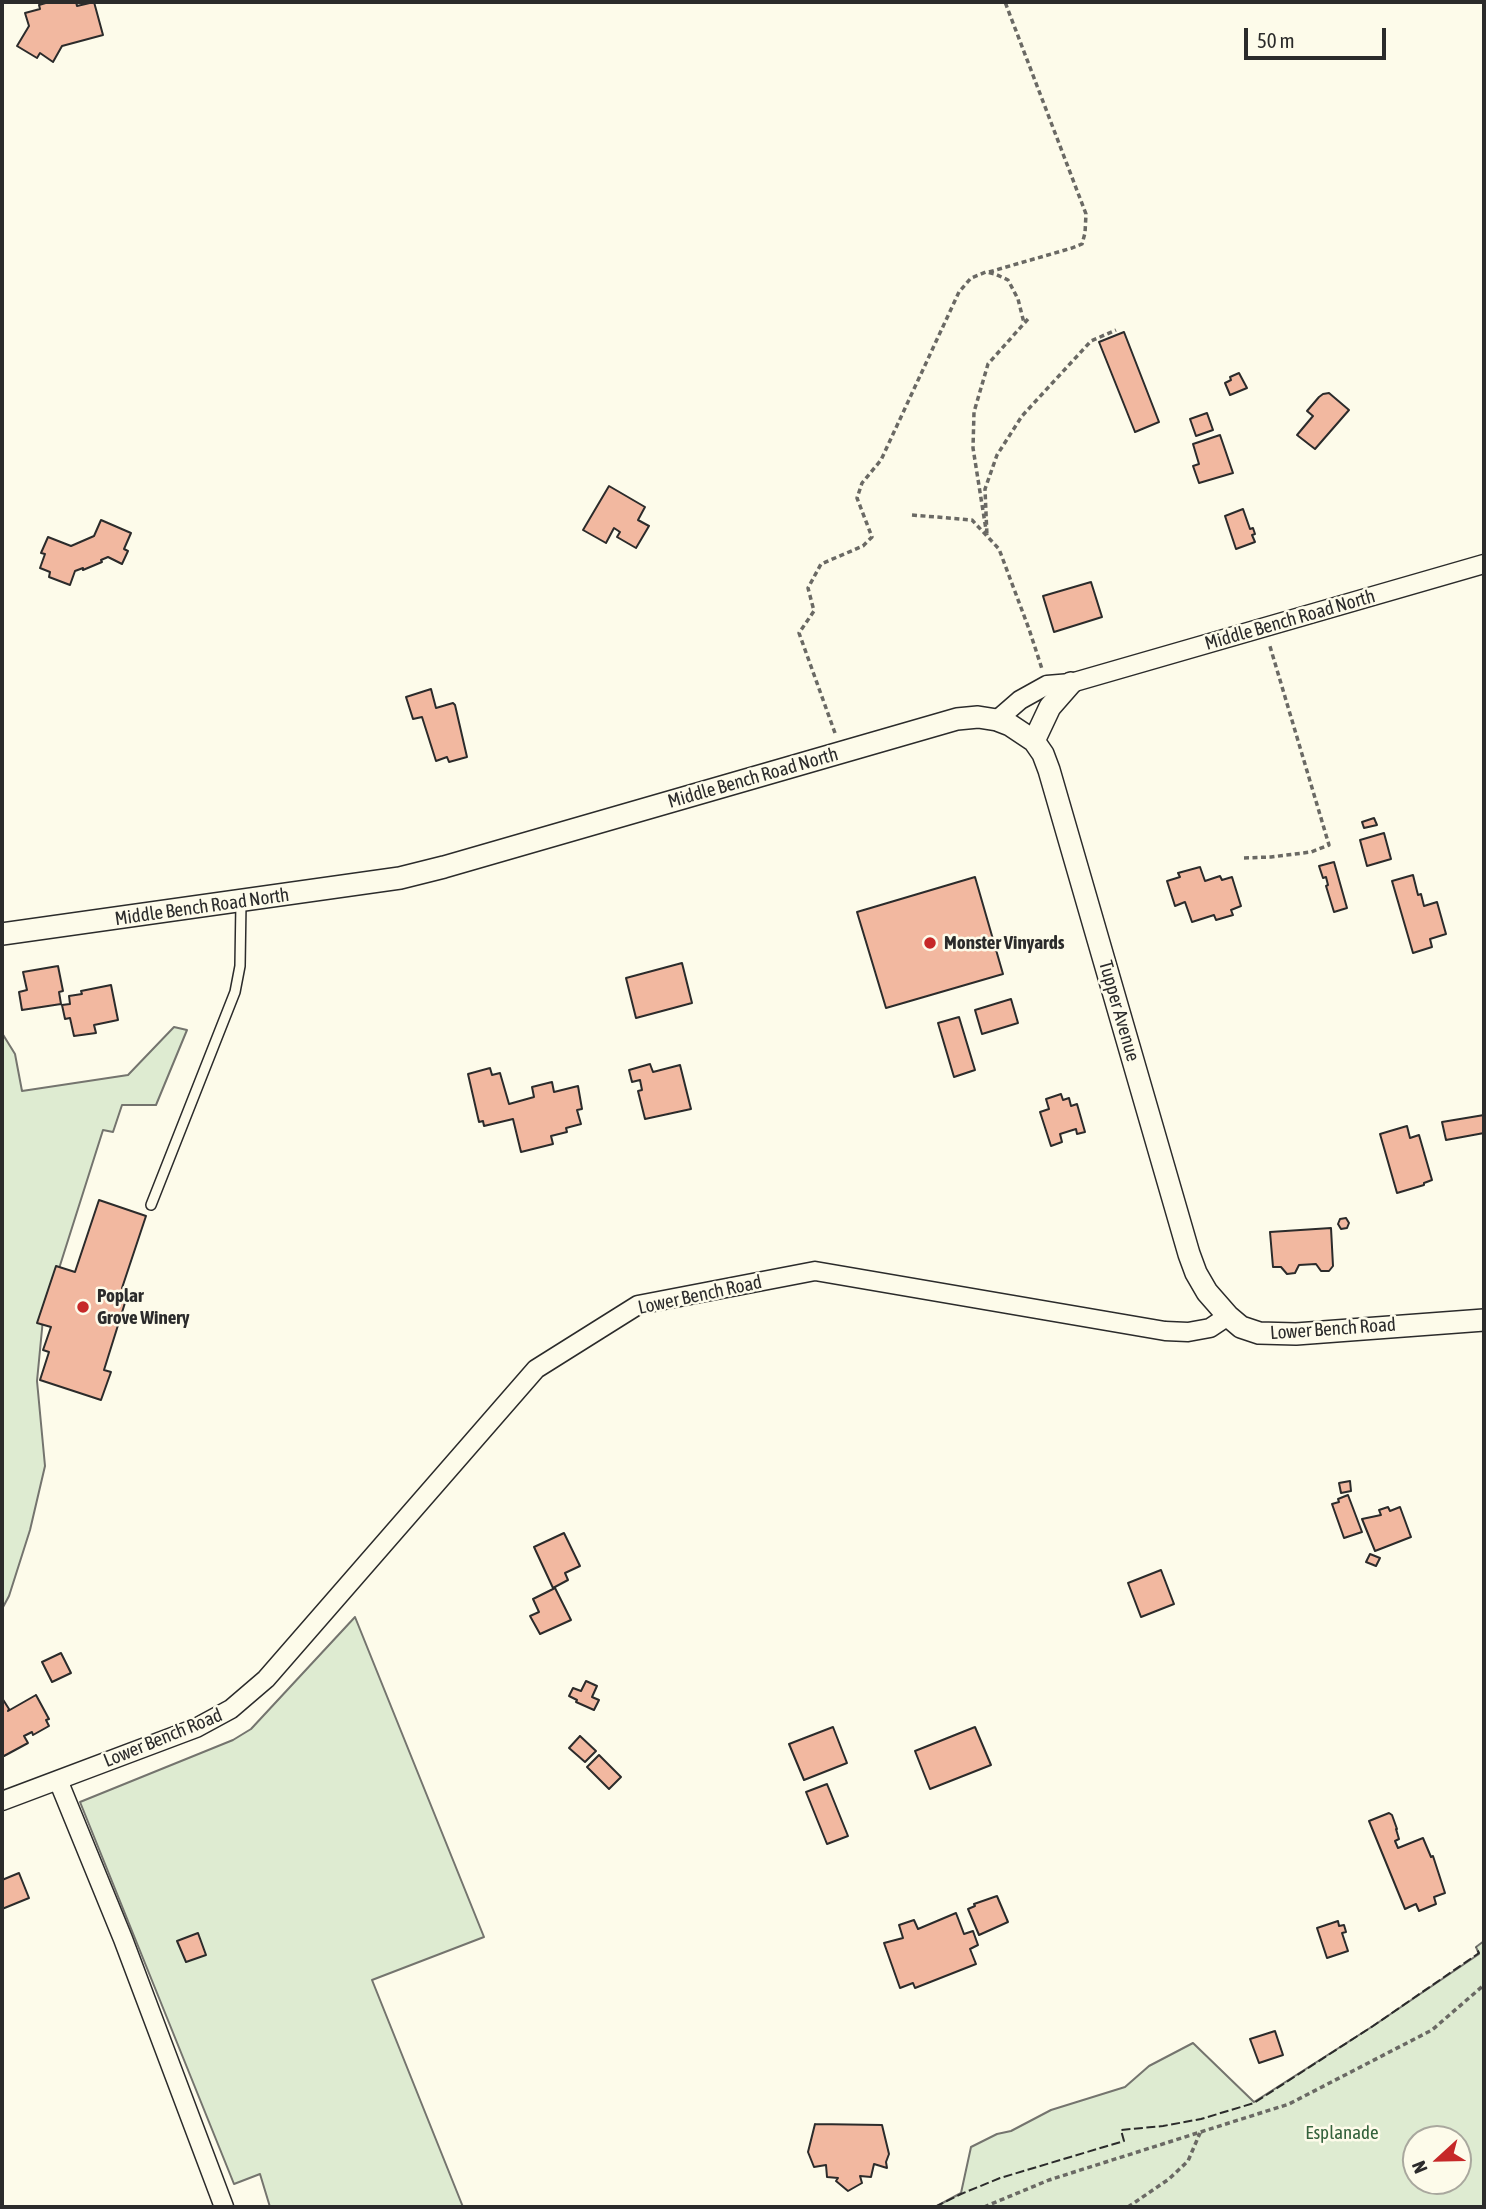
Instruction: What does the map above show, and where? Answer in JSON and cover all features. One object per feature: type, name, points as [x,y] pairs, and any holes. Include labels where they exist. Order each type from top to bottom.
[{"type":"street","name":"Middle Bench Road North","points":[[2,934],[373,883],[444,867],[957,719],[978,716],[997,720],[1020,700],[1047,685],[1071,683],[1484,564]]},
{"type":"street","points":[[997,720],[1034,741],[1051,707],[1071,683]]},
{"type":"street","name":"Tupper Avenue","points":[[1034,741],[1049,770],[1189,1254],[1207,1292],[1228,1316]]},
{"type":"street","name":"Lower Bench Road","points":[[2,1801],[196,1728],[232,1709],[266,1679],[536,1369],[638,1305],[815,1270],[1165,1331],[1188,1332],[1210,1328],[1228,1316],[1241,1327],[1259,1334],[1296,1335],[1484,1320]]},
{"type":"street","points":[[58,1780],[123,1939],[224,2207]]},
{"type":"lane","points":[[150,1205],[235,992],[240,966],[241,902]]},
{"type":"path","points":[[841,752],[799,633],[814,611],[808,588],[821,564],[863,546],[872,537],[857,498],[862,482],[881,460],[959,292],[971,278],[986,272],[1082,244],[1085,233],[1086,214],[1004,2]]},
{"type":"path","points":[[986,272],[1007,280],[1018,299],[1024,323]]},
{"type":"path","points":[[986,536],[972,447],[974,412],[988,364],[1028,319]]},
{"type":"path","points":[[986,536],[985,489],[997,455],[1022,416],[1091,341],[1116,330]]},
{"type":"path","points":[[912,515],[972,520],[999,549],[1030,629],[1047,685]]},
{"type":"path","points":[[1244,858],[1311,852],[1329,845],[1264,627]]},
{"type":"path","points":[[984,2207],[1049,2180],[1289,2104],[1413,2041],[1432,2029],[1484,1985]]},
{"type":"path","points":[[1128,2207],[1169,2179],[1188,2161],[1200,2133]]},
{"type":"green space","points":[[174,1027],[187,1030],[156,1105],[122,1105],[113,1132],[103,1130],[43,1319],[37,1381],[45,1466],[30,1530],[9,1596],[2,1609],[2,1033],[15,1054],[22,1091],[128,1075]]},
{"type":"green space","points":[[355,1617],[484,1937],[372,1980],[463,2207],[270,2207],[260,2174],[234,2184],[80,1802],[233,1740],[251,1729]]},
{"type":"green space","name":"Esplanade","points":[[1484,1941],[1484,2207],[935,2207],[961,2193],[971,2147],[997,2134],[1011,2131],[1051,2110],[1125,2087],[1149,2066],[1193,2043],[1254,2102],[1479,1954],[1476,1947]]},
{"type":"building","points":[[49,2],[76,2],[77,6],[94,2],[103,35],[62,46],[53,62],[40,53],[37,58],[17,46],[29,26],[25,13],[40,9],[39,5]]},
{"type":"building","points":[[1124,332],[1159,422],[1135,432],[1099,342]]},
{"type":"building","points":[[1239,373],[1247,388],[1230,395],[1225,383]]},
{"type":"building","points":[[1329,393],[1349,410],[1315,449],[1297,435],[1313,416],[1307,411],[1319,397]]},
{"type":"building","points":[[1207,413],[1213,430],[1196,436],[1190,419]]},
{"type":"building","points":[[1220,435],[1233,473],[1199,483],[1193,466],[1199,464],[1193,444]]},
{"type":"building","points":[[609,486],[645,507],[638,520],[649,526],[636,548],[617,537],[620,532],[614,528],[606,543],[583,530]]},
{"type":"building","points":[[1243,509],[1250,529],[1253,528],[1255,542],[1236,549],[1225,516]]},
{"type":"building","points":[[101,520],[131,533],[124,549],[128,551],[122,564],[108,557],[101,560],[102,562],[75,571],[70,585],[49,577],[50,572],[40,568],[45,554],[41,553],[48,537],[71,546],[94,536]]},
{"type":"building","points":[[1091,582],[1102,617],[1054,632],[1043,596]]},
{"type":"building","points":[[431,689],[436,708],[453,703],[455,705],[467,757],[449,762],[447,757],[436,761],[422,717],[413,719],[406,697]]},
{"type":"building","points":[[1374,818],[1377,825],[1364,828],[1362,822]]},
{"type":"building","points":[[1384,833],[1391,859],[1367,866],[1360,840]]},
{"type":"building","points":[[1334,862],[1347,908],[1334,912],[1326,877],[1323,878],[1319,866]]},
{"type":"building","points":[[1200,867],[1205,881],[1220,876],[1222,880],[1232,877],[1241,906],[1231,910],[1233,915],[1216,920],[1214,915],[1192,922],[1185,902],[1175,906],[1167,881],[1180,877],[1178,873]]},
{"type":"building","points":[[1413,875],[1424,906],[1437,902],[1446,934],[1430,939],[1432,947],[1413,953],[1392,881]]},
{"type":"building","name":"Monster Vinyards","points":[[975,877],[1003,974],[886,1008],[857,912]]},
{"type":"building","points":[[682,963],[692,1003],[636,1018],[626,978]]},
{"type":"building","points":[[58,966],[63,991],[59,992],[61,1004],[22,1010],[19,992],[27,990],[23,972]]},
{"type":"building","points":[[111,985],[118,1020],[94,1025],[96,1033],[74,1036],[70,1018],[65,1019],[62,1005],[70,1004],[69,996],[82,994],[81,991]]},
{"type":"building","points":[[1011,999],[1018,1023],[982,1034],[975,1010]]},
{"type":"building","points":[[959,1017],[975,1070],[954,1077],[938,1023]]},
{"type":"building","points":[[650,1064],[653,1072],[680,1065],[691,1109],[645,1119],[638,1091],[642,1090],[640,1080],[632,1082],[629,1070]]},
{"type":"building","points":[[490,1068],[492,1075],[500,1073],[509,1104],[534,1097],[532,1087],[552,1082],[554,1092],[578,1086],[582,1109],[577,1110],[581,1124],[566,1128],[567,1132],[551,1136],[553,1144],[521,1152],[513,1119],[484,1126],[483,1121],[479,1122],[468,1074]]},
{"type":"building","points":[[1061,1094],[1063,1100],[1069,1098],[1071,1106],[1077,1104],[1085,1132],[1077,1134],[1076,1129],[1060,1134],[1062,1142],[1051,1146],[1040,1112],[1049,1109],[1046,1099]]},
{"type":"building","points":[[1484,1115],[1484,1133],[1446,1140],[1442,1122]]},
{"type":"building","points":[[1407,1126],[1410,1138],[1419,1135],[1432,1180],[1397,1193],[1380,1134]]},
{"type":"building","name":"Poplar Grove Winery","points":[[99,1200],[146,1216],[122,1288],[129,1290],[104,1370],[111,1372],[101,1400],[40,1380],[49,1352],[43,1350],[51,1327],[37,1323],[56,1266],[75,1272]]},
{"type":"building","points":[[1346,1218],[1349,1223],[1347,1228],[1341,1229],[1338,1224],[1340,1219]]},
{"type":"building","points":[[1331,1228],[1333,1266],[1329,1271],[1321,1271],[1316,1264],[1299,1265],[1295,1273],[1287,1274],[1281,1267],[1273,1267],[1270,1232]]},
{"type":"building","points":[[1350,1481],[1351,1491],[1341,1493],[1339,1483]]},
{"type":"building","points":[[1348,1495],[1362,1532],[1344,1538],[1332,1504]]},
{"type":"building","points":[[1388,1507],[1390,1511],[1400,1507],[1411,1537],[1375,1551],[1362,1519],[1381,1515],[1379,1510]]},
{"type":"building","points":[[564,1533],[580,1566],[565,1573],[568,1580],[553,1588],[534,1547]]},
{"type":"building","points":[[1370,1554],[1380,1558],[1376,1566],[1366,1562]]},
{"type":"building","points":[[1161,1570],[1174,1604],[1141,1617],[1128,1583]]},
{"type":"building","points":[[555,1588],[571,1620],[540,1634],[530,1616],[539,1612],[533,1599]]},
{"type":"building","points":[[61,1653],[71,1673],[52,1682],[42,1662]]},
{"type":"building","points":[[586,1681],[597,1686],[592,1697],[599,1700],[594,1710],[569,1696],[573,1688],[581,1691]]},
{"type":"building","points":[[36,1695],[49,1719],[46,1720],[49,1726],[33,1735],[32,1732],[24,1736],[28,1743],[4,1756],[2,1698],[8,1711]]},
{"type":"building","points":[[833,1727],[847,1763],[804,1780],[789,1744]]},
{"type":"building","points":[[975,1727],[991,1765],[930,1789],[915,1751]]},
{"type":"building","points":[[580,1736],[596,1751],[585,1762],[569,1748]]},
{"type":"building","points":[[599,1755],[621,1777],[609,1789],[587,1767]]},
{"type":"building","points":[[827,1784],[848,1836],[827,1844],[806,1792]]},
{"type":"building","points":[[1389,1813],[1397,1829],[1399,1839],[1395,1841],[1398,1848],[1423,1838],[1431,1857],[1433,1856],[1445,1893],[1434,1897],[1436,1904],[1419,1911],[1416,1904],[1405,1909],[1369,1821]]},
{"type":"building","points":[[19,1873],[29,1898],[2,1909],[2,1880]]},
{"type":"building","points":[[997,1896],[1008,1922],[979,1935],[968,1909],[975,1906],[974,1904]]},
{"type":"building","points":[[956,1913],[964,1934],[973,1931],[978,1945],[970,1949],[976,1964],[915,1988],[913,1983],[900,1988],[884,1943],[903,1938],[899,1925],[914,1920],[918,1929]]},
{"type":"building","points":[[1338,1921],[1339,1926],[1344,1925],[1346,1932],[1342,1933],[1348,1951],[1327,1958],[1317,1928]]},
{"type":"building","points":[[198,1933],[206,1955],[186,1962],[177,1941]]},
{"type":"building","points":[[1275,2031],[1283,2055],[1259,2063],[1250,2039]]},
{"type":"building","points":[[815,2124],[882,2125],[889,2154],[887,2168],[874,2164],[871,2177],[860,2176],[862,2183],[848,2191],[836,2181],[838,2178],[827,2177],[826,2165],[814,2167],[808,2152]]},
{"type":"fence","points":[[935,2207],[1000,2178],[1124,2141],[1121,2130],[1201,2119],[1254,2103],[1479,1953],[1476,1947]]},
{"type":"place","name":"Monster Vinyards","points":[[930,943]]},
{"type":"place","name":"Poplar Grove Winery","points":[[83,1307]]}]
